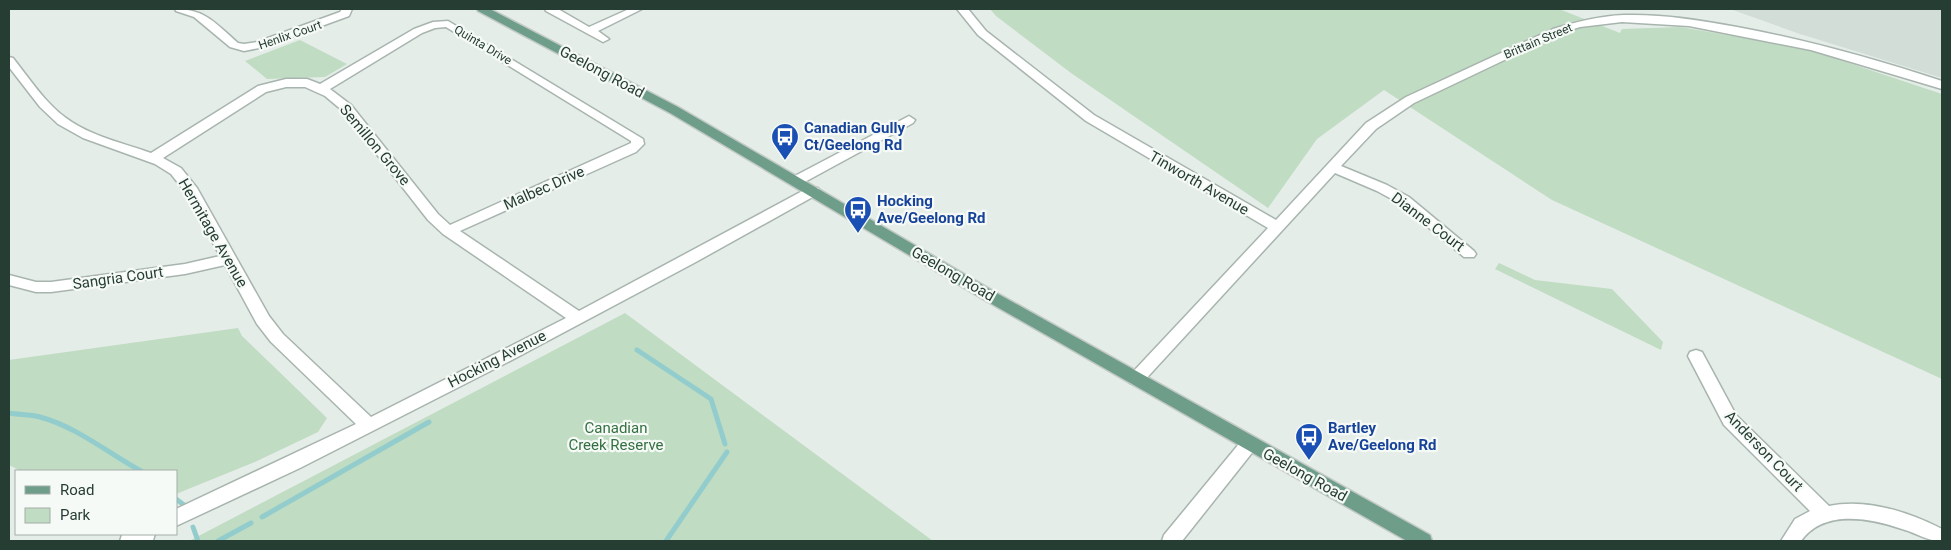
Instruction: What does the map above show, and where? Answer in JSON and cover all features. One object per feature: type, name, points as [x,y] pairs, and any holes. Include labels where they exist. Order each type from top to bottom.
[{"type":"main road","name":"Geelong Road","points":[[482,9],[624,82],[1249,444],[1423,541]]},
{"type":"street","name":"Henlix Court","points":[[180,9],[198,15],[234,45],[244,48],[264,44],[333,20],[345,14],[347,9]]},
{"type":"street","name":"Geelong Road","points":[[550,9],[603,40]]},
{"type":"street","points":[[589,31],[637,9]]},
{"type":"street","name":"Tinworth Avenue","points":[[962,9],[982,33],[1090,118],[1276,226]]},
{"type":"street","name":"Brittain Street","points":[[1276,226],[1371,126],[1410,100],[1557,31],[1582,23],[1634,18],[1672,20],[1773,37],[1835,52],[1942,85]]},
{"type":"street","name":"Quinta Drive","points":[[321,89],[418,31],[433,25],[448,24],[637,138],[638,143]]},
{"type":"street","name":"Hermitage Avenue","points":[[9,60],[44,104],[62,121],[88,135],[153,158],[172,168],[187,183],[262,320],[368,425]]},
{"type":"street","name":"Semillon Grove","points":[[153,158],[266,87],[282,83],[300,82],[321,89],[349,110],[433,217],[448,230],[577,318]]},
{"type":"street","points":[[796,181],[909,120]]},
{"type":"street","name":"Malbec Drive","points":[[448,230],[631,149],[638,143]]},
{"type":"street","name":"Dianne Court","points":[[1331,167],[1382,188],[1404,200],[1469,254]]},
{"type":"street","name":"Hocking Avenue","points":[[178,517],[368,425],[577,318],[708,250],[813,191]]},
{"type":"street","points":[[1136,379],[1276,226]]},
{"type":"street","name":"Sangria Court","points":[[9,280],[36,287],[51,287],[185,269],[228,259]]},
{"type":"street","name":"Anderson Court","points":[[1696,356],[1730,420],[1825,514]]},
{"type":"street","points":[[1172,541],[1249,444]]},
{"type":"street","points":[[1790,541],[1804,523],[1825,514],[1843,512],[1883,515],[1907,521],[1942,538]]},
{"type":"shaded area","points":[[1730,9],[1942,9],[1942,78],[1800,34]]},
{"type":"green space","points":[[990,9],[1559,9],[1620,33],[1622,29],[1680,27],[1804,48],[1942,94],[1942,379],[1552,200],[1384,90],[1317,139],[1268,208],[1071,73],[996,16]]},
{"type":"green space","points":[[300,40],[347,64],[325,77],[267,79],[245,61]]},
{"type":"green space","points":[[1499,263],[1535,280],[1612,289],[1663,342],[1661,350],[1495,269]]},
{"type":"green space","name":"Canadian Creek Reserve","points":[[625,313],[933,541],[189,541]]},
{"type":"green space","points":[[238,328],[242,336],[327,418],[318,432],[257,461],[178,493],[178,470],[19,470],[9,465],[9,360]]},
{"type":"waterway","points":[[637,350],[711,399],[725,444]]},
{"type":"waterway","points":[[9,413],[36,416],[54,421],[92,441],[139,470]]},
{"type":"waterway","points":[[262,517],[429,422]]},
{"type":"waterway","points":[[666,541],[727,452]]},
{"type":"waterway","points":[[178,500],[184,505]]},
{"type":"waterway","points":[[218,541],[251,523]]},
{"type":"waterway","points":[[193,527],[198,541]]},
{"type":"place","name":"Canadian Gully Ct/Geelong Rd","points":[[785,161]]},
{"type":"place","name":"Hocking Ave/Geelong Rd","points":[[858,234]]},
{"type":"place","name":"Bartley Ave/Geelong Rd","points":[[1309,461]]}]
